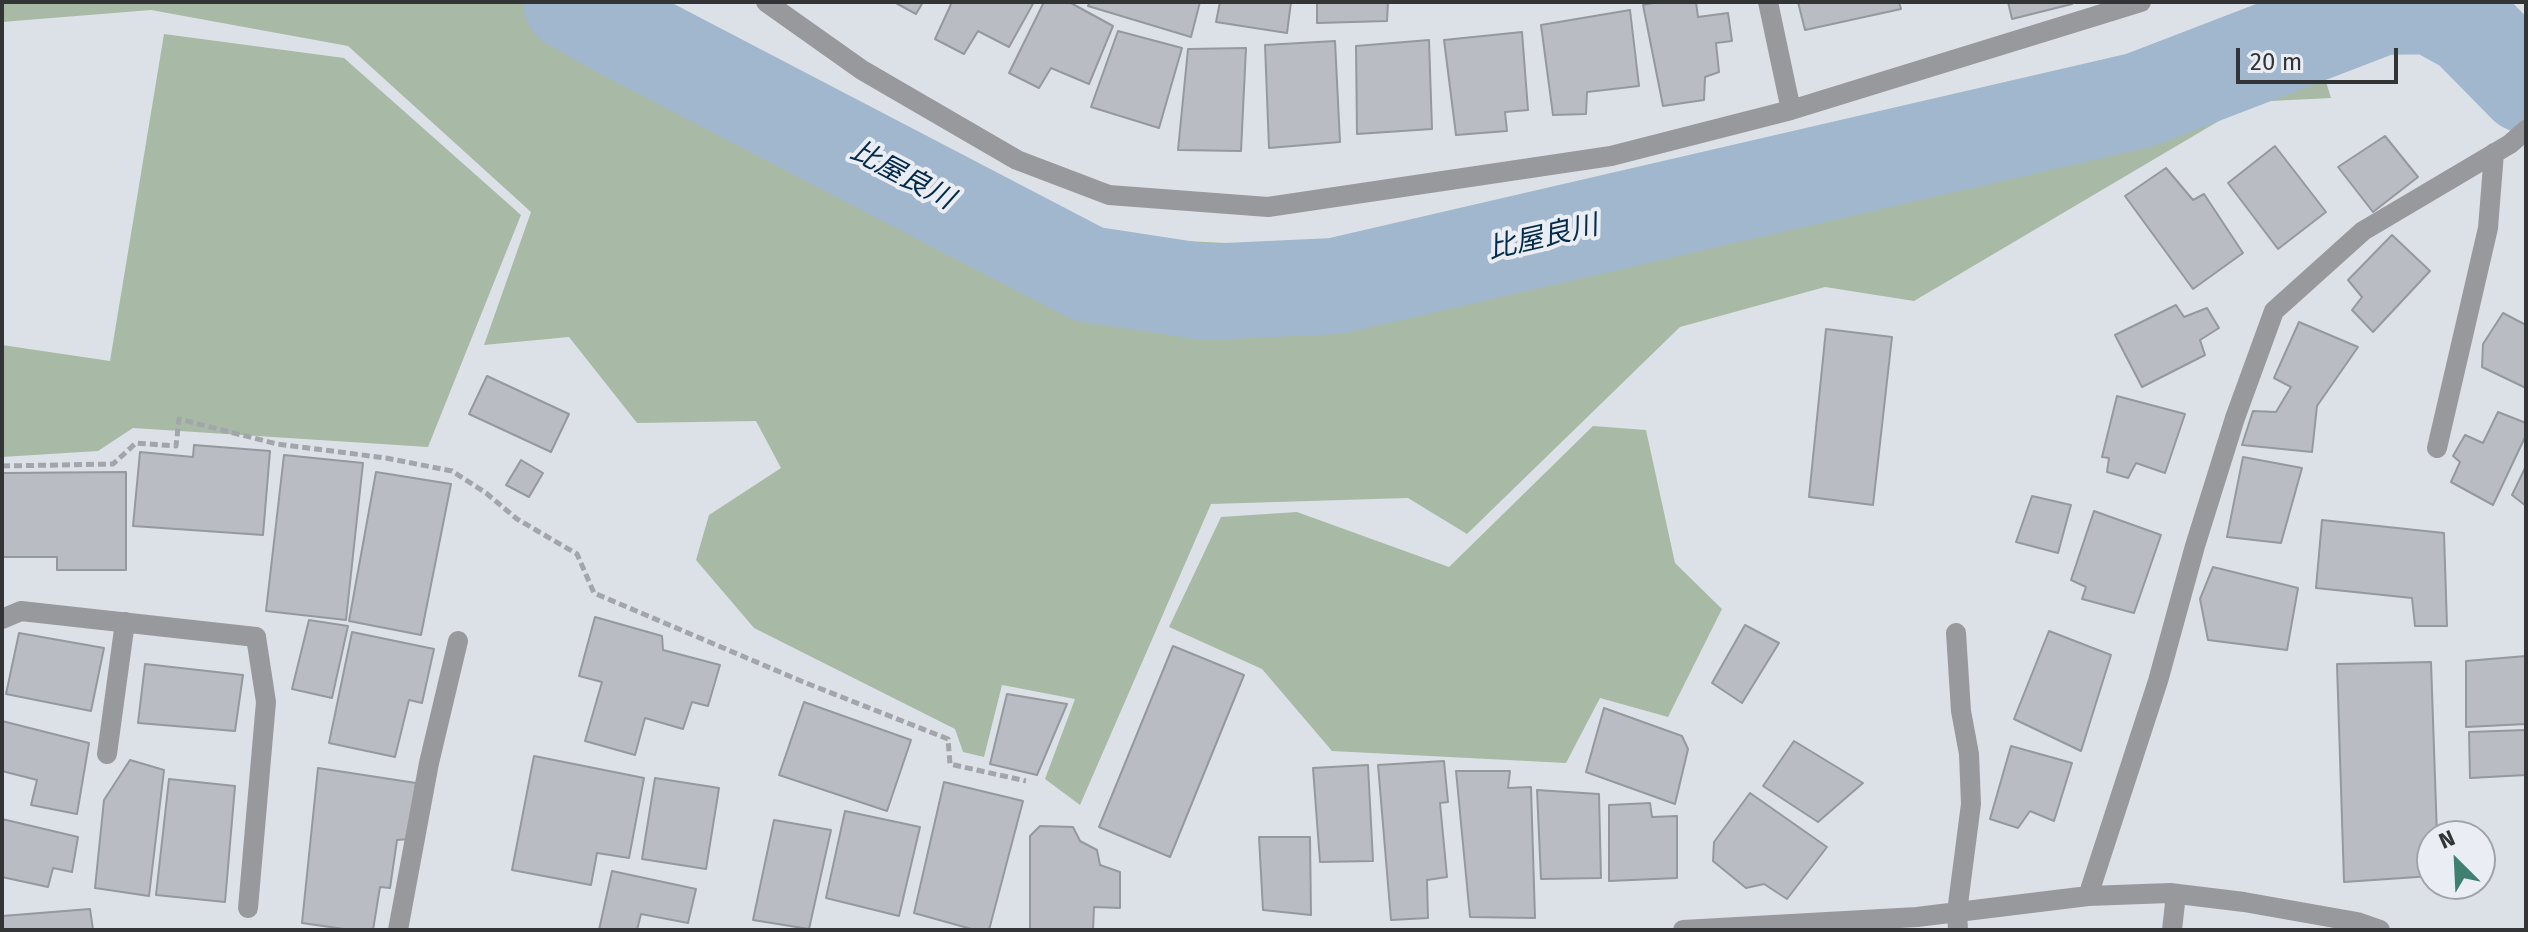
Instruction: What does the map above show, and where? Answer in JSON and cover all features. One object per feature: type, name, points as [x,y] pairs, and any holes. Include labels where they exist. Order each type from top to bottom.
[{"type":"street","points":[[766,2],[862,70],[1017,160],[1109,195],[1268,207],[1611,156],[1791,110],[2141,2]]},
{"type":"street","points":[[1768,2],[1791,110]]},
{"type":"street","points":[[2437,448],[2510,142]]},
{"type":"street","points":[[2088,896],[2158,681],[2195,546],[2235,418],[2274,311],[2363,231],[2510,142]]},
{"type":"street","points":[[2,619],[21,611],[256,637],[266,702],[248,908]]},
{"type":"street","points":[[107,754],[125,622]]},
{"type":"street","points":[[1956,633],[1971,804],[1957,921]]},
{"type":"street","points":[[398,930],[429,763],[458,641]]},
{"type":"street","points":[[2172,930],[2176,894]]},
{"type":"street","points":[[1683,930],[1957,921],[2088,896],[2176,894],[2244,902],[2357,922],[2380,930]]},
{"type":"path","points":[[2,466],[113,464],[136,443],[176,446],[179,419],[277,444],[386,458],[452,471],[486,493],[517,519],[577,554],[594,593],[801,681],[948,739],[950,764],[1026,781]]},
{"type":"green space","points":[[2,2],[639,2],[1040,234],[1371,250],[1879,147],[2306,17],[2331,98],[2251,102],[1914,301],[1825,287],[1680,327],[1467,534],[1408,498],[1211,504],[1080,805],[1045,779],[1075,699],[1002,685],[984,757],[963,752],[955,729],[754,628],[696,560],[709,515],[781,468],[756,421],[637,423],[569,337],[484,345],[531,212],[348,46],[151,10],[2,22]]},
{"type":"green space","points":[[164,34],[344,58],[521,215],[428,447],[133,428],[98,451],[2,457],[2,345],[110,361]]},
{"type":"green space","points":[[1593,426],[1646,430],[1675,563],[1722,609],[1668,717],[1600,698],[1566,763],[1332,751],[1262,669],[1169,627],[1221,517],[1297,512],[1449,567]]},
{"type":"building","points":[[894,2],[923,2],[916,14]]},
{"type":"building","points":[[952,2],[1034,2],[1009,47],[978,31],[964,54],[935,39]]},
{"type":"building","points":[[1044,2],[1069,2],[1113,26],[1089,84],[1051,68],[1039,88],[1009,73]]},
{"type":"building","points":[[1090,2],[1200,2],[1191,37],[1088,6]]},
{"type":"building","points":[[1220,2],[1291,2],[1287,33],[1216,22]]},
{"type":"building","points":[[1317,2],[1388,2],[1387,21],[1317,23]]},
{"type":"building","points":[[1696,2],[1698,17],[1728,13],[1732,41],[1716,43],[1719,72],[1705,77],[1704,100],[1663,106],[1643,5]]},
{"type":"building","points":[[1798,2],[1899,2],[1901,9],[1805,30]]},
{"type":"building","points":[[2008,2],[2071,2],[2072,4],[2012,19]]},
{"type":"building","points":[[1630,10],[1639,86],[1587,92],[1586,114],[1553,115],[1541,25]]},
{"type":"building","points":[[1118,31],[1182,48],[1159,128],[1091,107]]},
{"type":"building","points":[[1522,32],[1528,110],[1505,112],[1507,131],[1456,135],[1444,40]]},
{"type":"building","points":[[1429,40],[1432,129],[1357,134],[1356,46]]},
{"type":"building","points":[[1335,41],[1340,142],[1269,148],[1265,45]]},
{"type":"building","points":[[1246,48],[1241,151],[1178,150],[1188,49]]},
{"type":"building","points":[[2385,136],[2418,177],[2373,212],[2338,167]]},
{"type":"building","points":[[2275,146],[2326,212],[2278,249],[2228,183]]},
{"type":"building","points":[[2166,168],[2193,200],[2204,194],[2243,253],[2193,289],[2125,196]]},
{"type":"building","points":[[2392,235],[2430,271],[2373,332],[2352,310],[2362,297],[2348,280]]},
{"type":"building","points":[[2176,305],[2184,317],[2207,308],[2219,328],[2200,340],[2205,355],[2142,387],[2115,335]]},
{"type":"building","points":[[2503,313],[2526,325],[2526,388],[2482,367],[2483,344]]},
{"type":"building","points":[[2299,322],[2358,347],[2317,406],[2312,452],[2242,445],[2253,411],[2276,412],[2291,387],[2274,378]]},
{"type":"building","points":[[1826,329],[1892,337],[1873,505],[1809,497]]},
{"type":"building","points":[[487,376],[569,414],[551,452],[469,414]]},
{"type":"building","points":[[2117,396],[2185,414],[2165,473],[2136,463],[2128,478],[2107,472],[2109,458],[2102,457]]},
{"type":"building","points":[[2498,412],[2526,423],[2526,435],[2493,505],[2451,482],[2460,462],[2453,456],[2465,435],[2483,443]]},
{"type":"building","points":[[194,445],[270,451],[263,535],[133,526],[140,452],[193,457]]},
{"type":"building","points":[[284,455],[363,463],[346,620],[266,611]]},
{"type":"building","points":[[2243,457],[2302,468],[2281,543],[2227,537]]},
{"type":"building","points":[[521,460],[543,473],[529,497],[506,485]]},
{"type":"building","points":[[2526,466],[2526,506],[2512,495]]},
{"type":"building","points":[[126,472],[126,570],[57,570],[57,557],[2,557],[2,473]]},
{"type":"building","points":[[376,472],[451,484],[421,635],[349,621]]},
{"type":"building","points":[[2032,496],[2071,505],[2058,553],[2016,542]]},
{"type":"building","points":[[2094,511],[2161,535],[2134,613],[2082,599],[2086,587],[2071,580]]},
{"type":"building","points":[[2322,520],[2444,533],[2447,626],[2415,626],[2412,598],[2316,588]]},
{"type":"building","points":[[2213,567],[2298,588],[2287,650],[2208,640],[2200,599]]},
{"type":"building","points":[[595,617],[662,636],[663,650],[720,665],[708,706],[692,702],[683,729],[645,718],[635,755],[585,741],[602,682],[579,676]]},
{"type":"building","points":[[309,620],[348,626],[332,698],[292,689]]},
{"type":"building","points":[[1745,625],[1779,643],[1742,703],[1712,683]]},
{"type":"building","points":[[2049,631],[2111,655],[2081,751],[2014,719]]},
{"type":"building","points":[[352,632],[434,649],[422,703],[409,700],[395,757],[329,743]]},
{"type":"building","points":[[19,633],[104,648],[91,711],[6,694]]},
{"type":"building","points":[[1173,646],[1244,675],[1170,857],[1099,827]]},
{"type":"building","points":[[2526,656],[2526,724],[2466,727],[2466,661]]},
{"type":"building","points":[[2431,662],[2436,820],[2416,820],[2416,877],[2344,882],[2337,664]]},
{"type":"building","points":[[145,664],[243,675],[235,731],[138,723]]},
{"type":"building","points":[[1007,694],[1067,704],[1037,775],[990,764]]},
{"type":"building","points":[[804,702],[911,740],[887,811],[779,775]]},
{"type":"building","points":[[1604,708],[1682,736],[1688,749],[1675,804],[1586,772]]},
{"type":"building","points":[[2,721],[89,743],[77,814],[31,805],[37,780],[2,771]]},
{"type":"building","points":[[2526,730],[2526,775],[2470,778],[2469,732]]},
{"type":"building","points":[[1794,741],[1863,783],[1818,822],[1763,786]]},
{"type":"building","points":[[2011,746],[2072,763],[2054,821],[2030,811],[2018,828],[1990,819]]},
{"type":"building","points":[[534,756],[644,778],[629,858],[597,853],[591,885],[512,870]]},
{"type":"building","points":[[130,760],[164,770],[149,896],[95,888],[104,800]]},
{"type":"building","points":[[1444,761],[1448,802],[1440,803],[1447,877],[1427,880],[1428,918],[1391,920],[1378,765]]},
{"type":"building","points":[[1368,765],[1373,861],[1320,862],[1313,768]]},
{"type":"building","points":[[318,768],[416,783],[409,839],[397,840],[390,888],[380,887],[373,930],[302,923]]},
{"type":"building","points":[[1456,771],[1510,771],[1508,788],[1531,787],[1535,918],[1470,917]]},
{"type":"building","points":[[655,778],[719,788],[706,869],[642,859]]},
{"type":"building","points":[[169,779],[235,786],[225,902],[156,895]]},
{"type":"building","points":[[944,782],[1023,801],[989,930],[975,930],[914,913]]},
{"type":"building","points":[[1537,790],[1599,794],[1601,878],[1541,879]]},
{"type":"building","points":[[1750,793],[1827,847],[1787,899],[1764,884],[1746,888],[1713,861],[1714,842]]},
{"type":"building","points":[[1650,803],[1652,817],[1677,816],[1677,878],[1609,881],[1609,805]]},
{"type":"building","points":[[845,811],[920,827],[899,916],[826,898]]},
{"type":"building","points":[[2,819],[78,837],[72,872],[53,868],[48,887],[2,877]]},
{"type":"building","points":[[774,820],[831,830],[809,929],[753,920]]},
{"type":"building","points":[[1040,826],[1073,827],[1080,841],[1097,850],[1100,865],[1120,872],[1120,908],[1094,907],[1093,930],[1030,930],[1030,836]]},
{"type":"building","points":[[1259,837],[1310,837],[1311,915],[1263,910]]},
{"type":"building","points":[[612,871],[696,889],[688,923],[641,914],[637,930],[599,930]]},
{"type":"building","points":[[90,909],[93,930],[2,930],[2,916]]},
{"type":"waterway","name":"比屋良川","points":[[571,2],[1088,274],[1205,292],[1335,286],[2140,100],[2382,7],[2431,6],[2469,27],[2526,85]]}]
